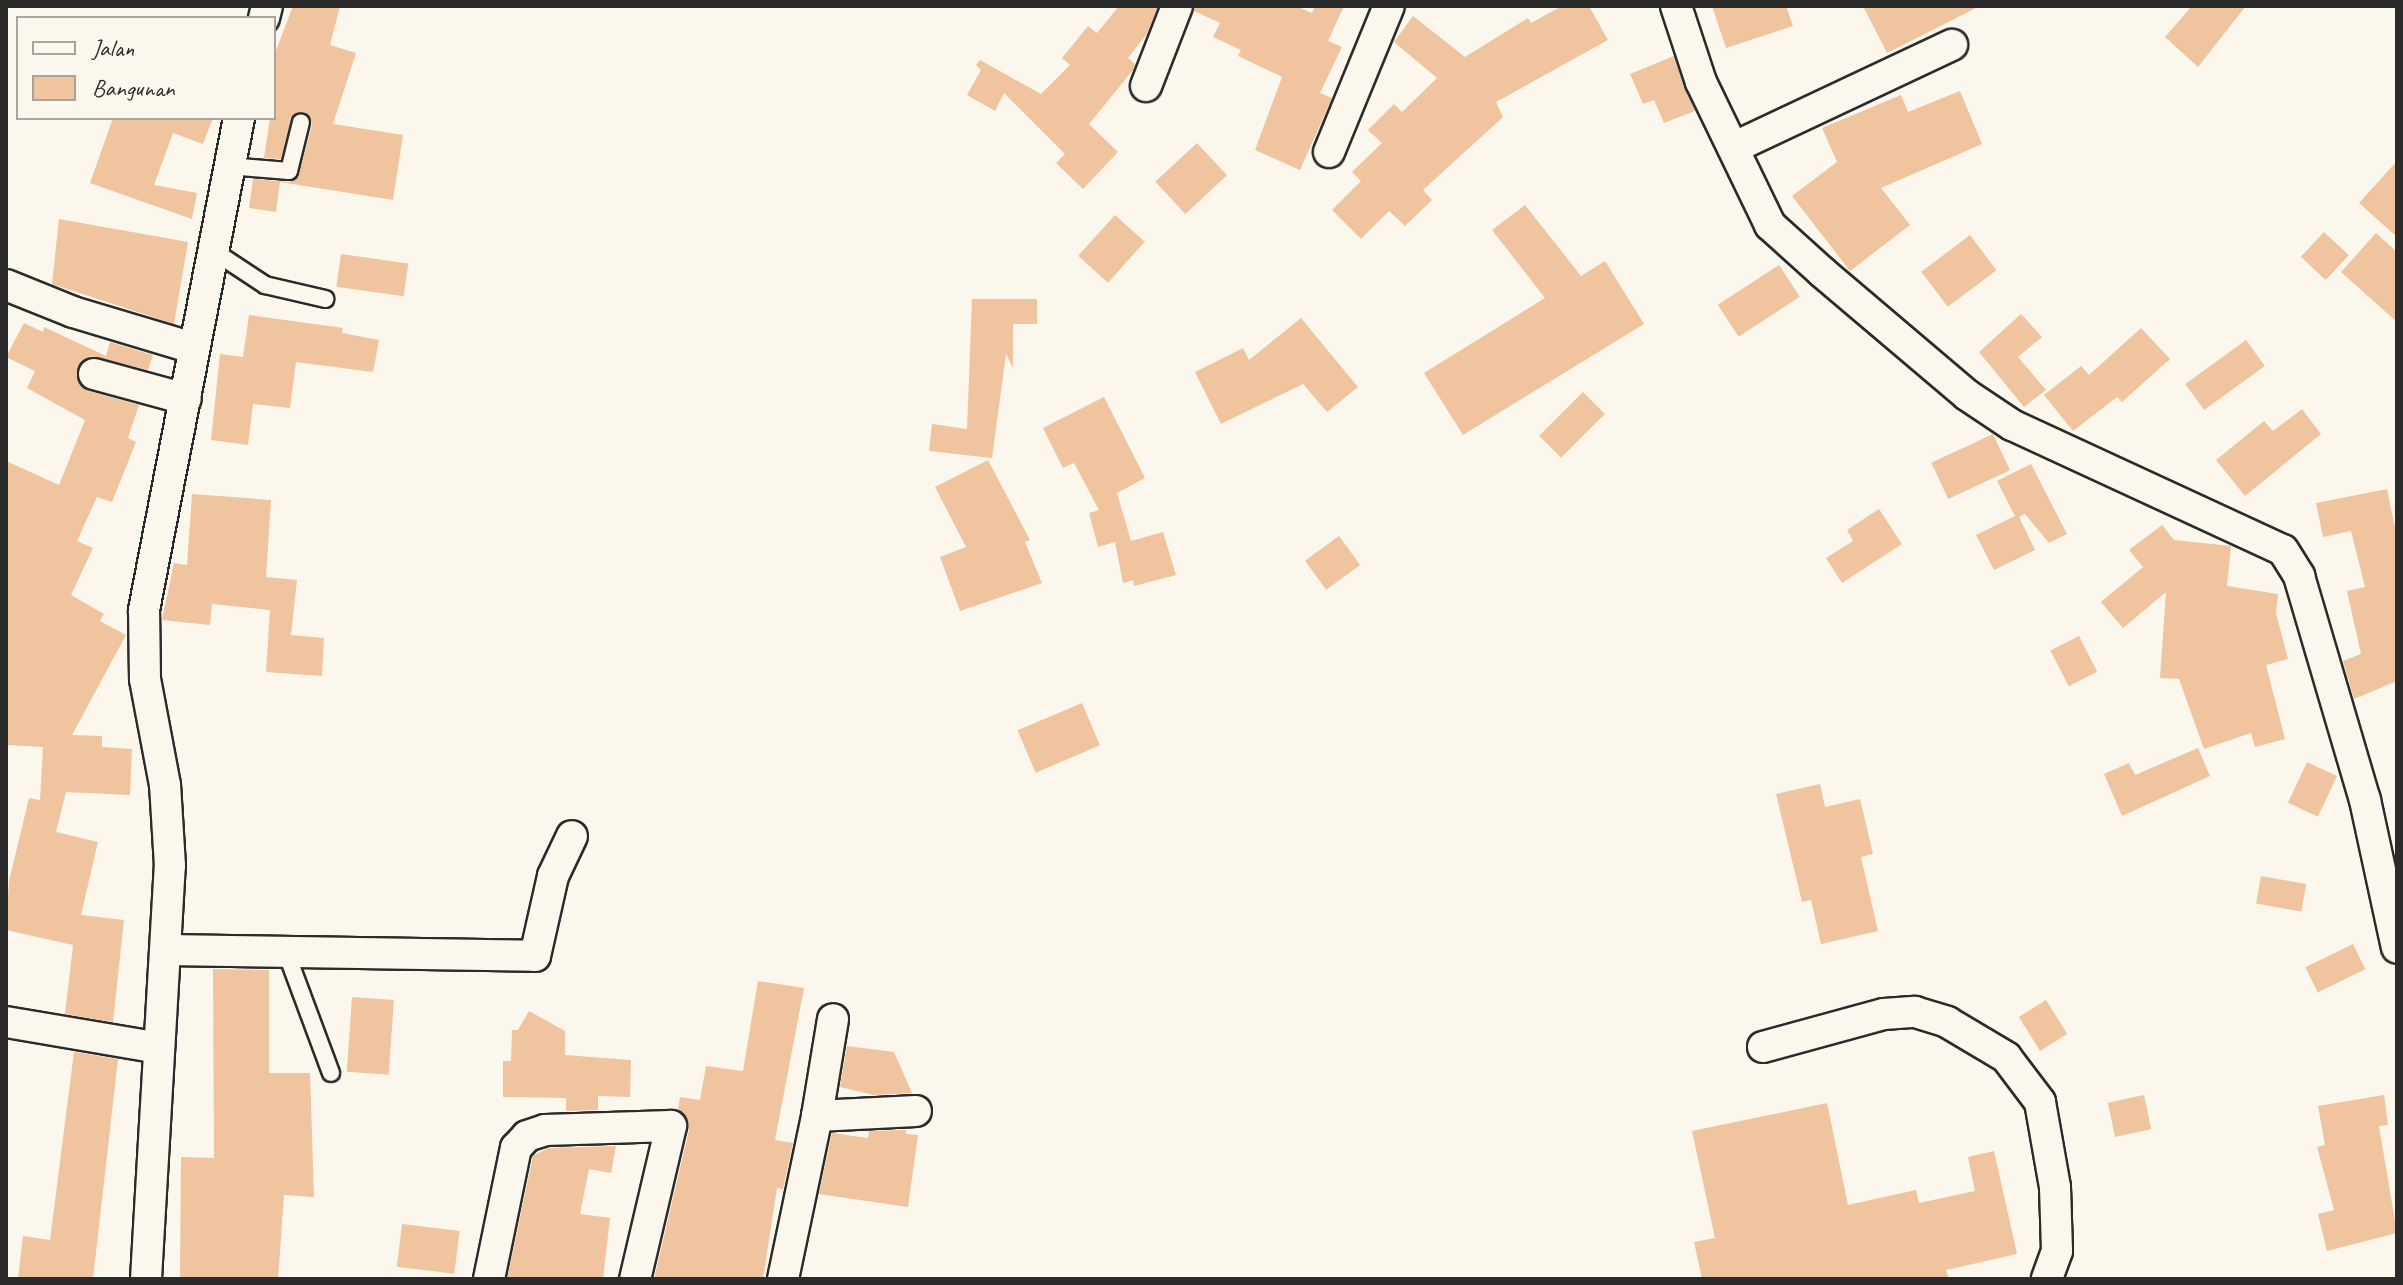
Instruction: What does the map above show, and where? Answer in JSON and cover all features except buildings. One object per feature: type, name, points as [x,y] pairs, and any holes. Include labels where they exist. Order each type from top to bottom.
[{"type":"street","points":[[1146,86],[1177,6]]},
{"type":"street","points":[[1329,152],[1389,6]]},
{"type":"street","points":[[1676,6],[1701,82],[1770,225],[1967,395],[2052,445],[2262,536],[2283,550],[2299,576],[2365,800],[2397,948]]},
{"type":"street","points":[[1735,147],[1952,45]]},
{"type":"street","points":[[146,1279],[170,866],[165,785],[142,648],[144,610],[239,120]]},
{"type":"street","points":[[6,285],[73,312],[193,348]]},
{"type":"street","points":[[94,374],[186,399]]},
{"type":"street","points":[[166,950],[535,956],[541,948],[553,876],[572,836]]},
{"type":"street","points":[[1763,1047],[1884,1014],[1915,1012],[1947,1022],[2006,1057],[2040,1102],[2055,1187],[2057,1251],[2047,1279]]},
{"type":"street","points":[[783,1279],[817,1116],[833,1019]]},
{"type":"street","points":[[6,1022],[159,1048]]},
{"type":"street","points":[[817,1116],[916,1111]]},
{"type":"street","points":[[489,1279],[516,1148],[527,1136],[545,1130],[671,1126],[635,1279]]},
{"type":"lane","points":[[228,166],[289,171],[301,122]]},
{"type":"lane","points":[[212,250],[265,285],[325,299]]},
{"type":"lane","points":[[286,952],[331,1073]]}]
